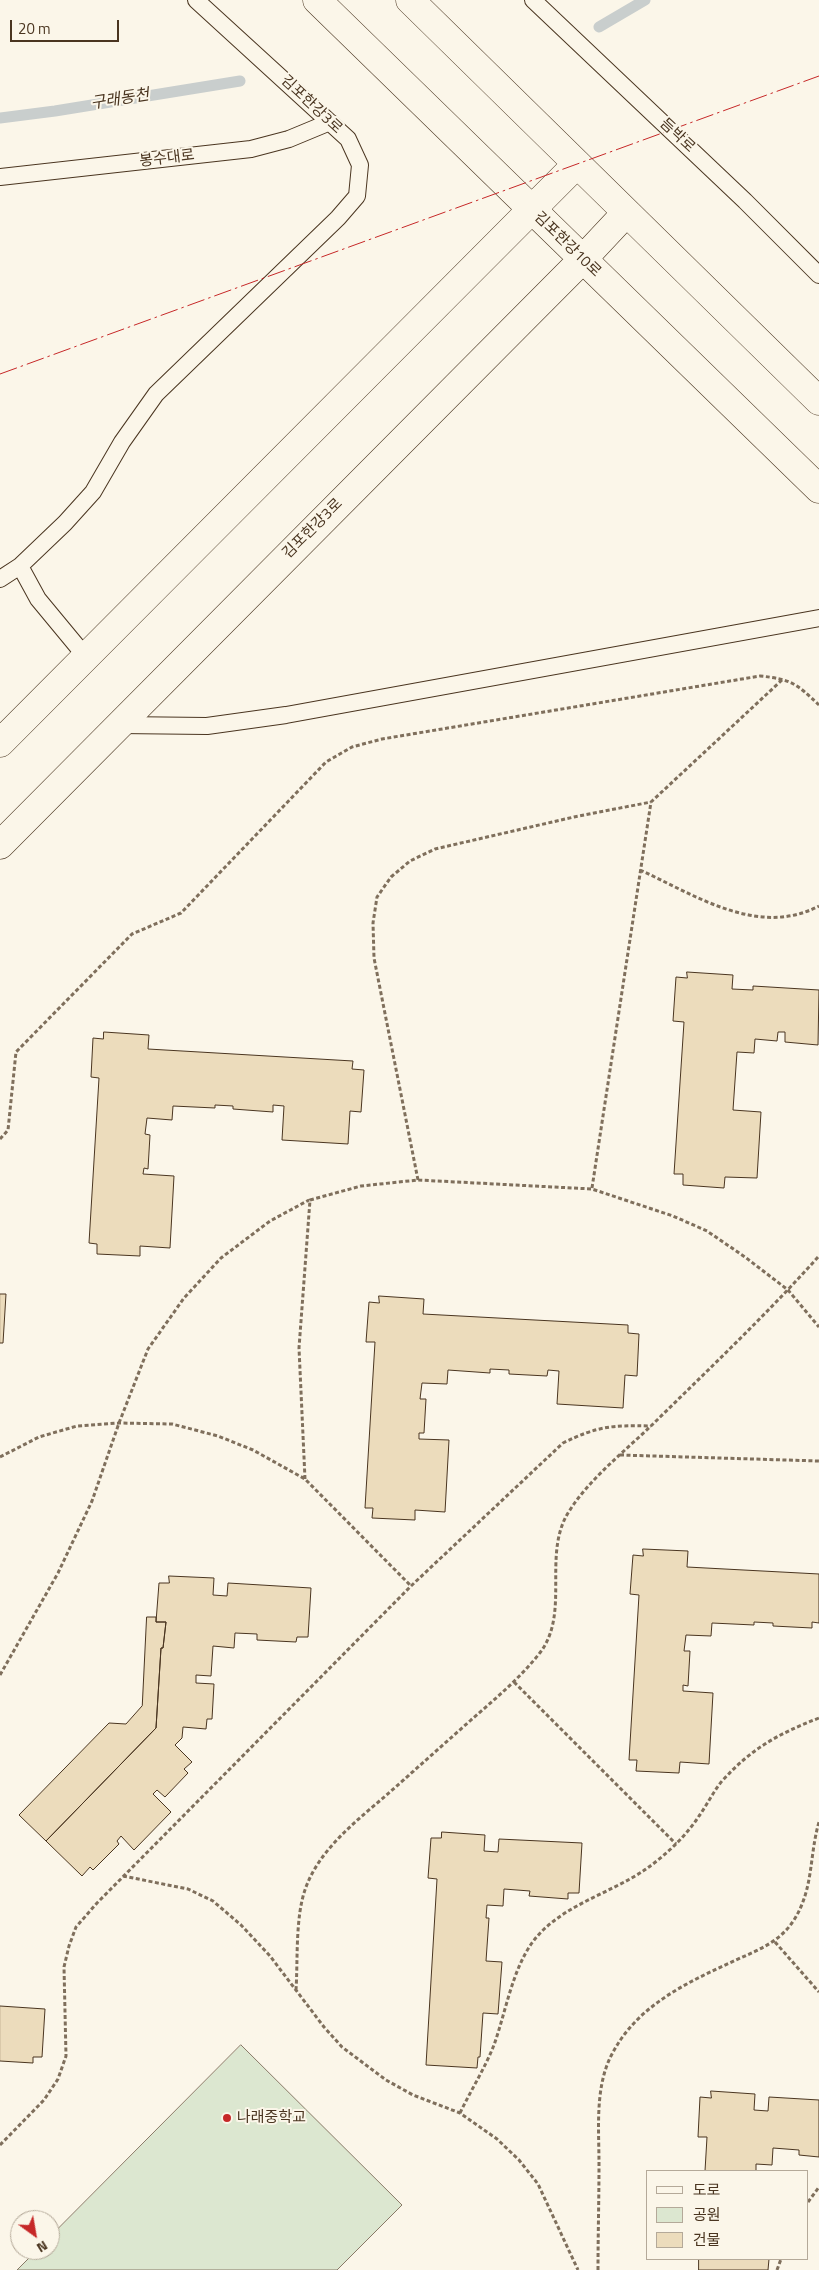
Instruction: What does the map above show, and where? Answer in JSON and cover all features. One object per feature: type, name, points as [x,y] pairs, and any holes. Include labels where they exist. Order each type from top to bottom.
[{"type":"street","name":"김포한강10로","points":[[317,0],[530,210],[819,489]]},
{"type":"street","points":[[410,0],[819,401]]},
{"type":"street","points":[[0,743],[577,164]]},
{"type":"street","name":"김포한강3로","points":[[0,845],[582,260],[626,213]]},
{"type":"lane","name":"김포한강3로","points":[[0,579],[20,566],[65,524],[93,492],[122,442],[156,394],[338,218],[357,196],[360,165],[348,139],[196,0]]},
{"type":"lane","name":"듬박로","points":[[533,0],[745,201],[819,275]]},
{"type":"lane","name":"봉수대로","points":[[0,177],[251,149],[289,138],[330,122]]},
{"type":"lane","points":[[20,566],[38,599],[86,657]]},
{"type":"lane","points":[[118,725],[207,726],[286,715],[819,618]]},
{"type":"path","points":[[0,1139],[8,1130],[16,1052],[132,934],[180,913],[326,762],[352,747],[382,740],[760,676],[783,678],[801,687],[819,705]]},
{"type":"path","points":[[418,1180],[374,958],[373,923],[378,897],[391,877],[410,861],[435,849],[574,817],[651,802],[783,678]]},
{"type":"path","points":[[592,1189],[651,802]]},
{"type":"path","points":[[640,870],[724,909],[752,916],[781,918],[805,913],[819,906]]},
{"type":"path","points":[[0,1675],[58,1573],[92,1501],[119,1423],[148,1349],[184,1298],[221,1258],[270,1221],[310,1200],[361,1186],[418,1180],[592,1189],[674,1216],[707,1231],[788,1290],[819,1328]]},
{"type":"path","points":[[305,1479],[299,1348],[310,1200]]},
{"type":"path","points":[[296,1990],[301,1912],[305,1890],[313,1871],[332,1846],[365,1814],[514,1682],[541,1652],[552,1630],[555,1602],[556,1554],[560,1532],[568,1514],[585,1492],[620,1455],[788,1290],[819,1256]]},
{"type":"path","points":[[0,1457],[39,1437],[77,1426],[119,1423],[172,1424],[218,1436],[252,1450],[305,1479],[411,1586]]},
{"type":"path","points":[[0,2145],[44,2100],[58,2079],[66,2056],[64,1967],[76,1927],[123,1876],[411,1586],[563,1443],[588,1431],[615,1425],[651,1426]]},
{"type":"path","points":[[620,1455],[819,1460]]},
{"type":"path","points":[[514,1682],[676,1844]]},
{"type":"path","points":[[460,2112],[493,2047],[519,1966],[529,1947],[542,1932],[564,1915],[645,1870],[676,1844],[698,1818],[721,1782],[754,1751],[779,1735],[819,1718]]},
{"type":"path","points":[[598,2270],[599,2116],[602,2084],[609,2060],[624,2035],[641,2015],[666,1996],[697,1978],[775,1942],[794,1921],[805,1898],[812,1873],[814,1839],[819,1822]]},
{"type":"path","points":[[123,1876],[188,1889],[213,1901],[241,1925],[270,1956],[330,2034],[363,2065],[413,2095],[460,2112],[497,2139],[519,2160],[538,2184],[578,2270]]},
{"type":"path","points":[[775,1942],[819,1992]]},
{"type":"path","points":[[809,2201],[819,2187]]},
{"type":"green space","name":"나래중학교","points":[[241,2045],[402,2205],[337,2270],[17,2270],[27,2260],[60,2260],[60,2227]]},
{"type":"building","points":[[687,972],[733,975],[732,989],[753,990],[753,986],[819,990],[818,1045],[785,1042],[785,1032],[778,1032],[777,1041],[755,1039],[754,1053],[737,1052],[733,1110],[761,1112],[757,1178],[725,1177],[724,1188],[683,1185],[683,1174],[674,1174],[684,1022],[673,1021],[676,977],[687,978]]},
{"type":"building","points":[[104,1032],[149,1035],[148,1049],[353,1061],[352,1069],[364,1070],[361,1112],[350,1111],[348,1144],[282,1140],[284,1106],[273,1105],[273,1112],[233,1109],[233,1106],[215,1105],[215,1108],[173,1106],[172,1120],[147,1118],[145,1134],[150,1135],[148,1169],[144,1168],[143,1174],[174,1176],[170,1248],[140,1246],[140,1256],[97,1254],[97,1244],[89,1243],[99,1078],[91,1077],[93,1038],[103,1039]]},
{"type":"building","points":[[0,1294],[6,1294],[3,1343],[0,1343]]},
{"type":"building","points":[[379,1296],[424,1299],[423,1314],[628,1325],[628,1333],[639,1334],[637,1376],[625,1375],[623,1408],[557,1404],[559,1371],[548,1370],[547,1376],[509,1374],[509,1370],[490,1369],[490,1373],[448,1370],[447,1384],[422,1383],[420,1399],[426,1399],[424,1433],[419,1433],[419,1439],[449,1440],[445,1512],[415,1510],[415,1520],[372,1518],[373,1508],[365,1508],[375,1342],[366,1342],[369,1302],[379,1303]]},
{"type":"building","points":[[643,1549],[688,1551],[687,1567],[819,1574],[819,1623],[812,1622],[812,1628],[773,1626],[773,1623],[754,1622],[754,1625],[712,1623],[711,1636],[686,1635],[684,1651],[690,1651],[688,1686],[683,1685],[683,1691],[713,1693],[709,1764],[680,1762],[679,1773],[636,1771],[637,1760],[629,1760],[639,1595],[630,1594],[633,1555],[643,1556]]},
{"type":"building","points":[[169,1576],[214,1578],[213,1595],[227,1596],[228,1583],[311,1588],[308,1637],[297,1637],[296,1642],[257,1640],[257,1634],[235,1633],[234,1648],[213,1646],[211,1676],[196,1675],[196,1683],[214,1684],[212,1719],[207,1719],[206,1729],[183,1727],[182,1738],[175,1745],[192,1762],[184,1769],[188,1773],[165,1797],[157,1790],[153,1794],[171,1812],[134,1850],[121,1836],[117,1841],[119,1844],[93,1870],[90,1867],[82,1876],[46,1841],[156,1728],[161,1648],[163,1648],[166,1622],[156,1622],[159,1583],[169,1583]]},
{"type":"building","points":[[147,1617],[156,1617],[156,1622],[166,1622],[163,1648],[161,1648],[156,1728],[46,1841],[19,1815],[109,1723],[126,1724],[142,1706]]},
{"type":"building","points":[[442,1832],[485,1835],[484,1851],[498,1852],[499,1839],[582,1843],[579,1893],[568,1893],[568,1899],[529,1896],[530,1891],[504,1889],[503,1906],[487,1905],[486,1918],[489,1918],[486,1961],[502,1962],[498,2014],[483,2013],[480,2057],[478,2057],[477,2068],[426,2065],[437,1879],[428,1878],[431,1838],[441,1838]]},
{"type":"building","points":[[0,2006],[45,2009],[42,2057],[33,2057],[33,2063],[0,2061]]},
{"type":"building","points":[[711,2091],[755,2094],[754,2110],[768,2111],[769,2097],[819,2100],[819,2157],[799,2155],[799,2150],[773,2148],[772,2165],[756,2164],[756,2170],[705,2170],[707,2137],[698,2137],[700,2097],[711,2098]]},
{"type":"building","points":[[699,2260],[769,2260],[768,2270],[699,2270]]},
{"type":"waterway","name":"구래동천","points":[[599,27],[645,0]]},
{"type":"waterway","name":"구래동천","points":[[0,118],[240,81]]},
{"type":"power","points":[[0,374],[819,76]]},
{"type":"place","name":"나래중학교","points":[[227,2118]]}]
